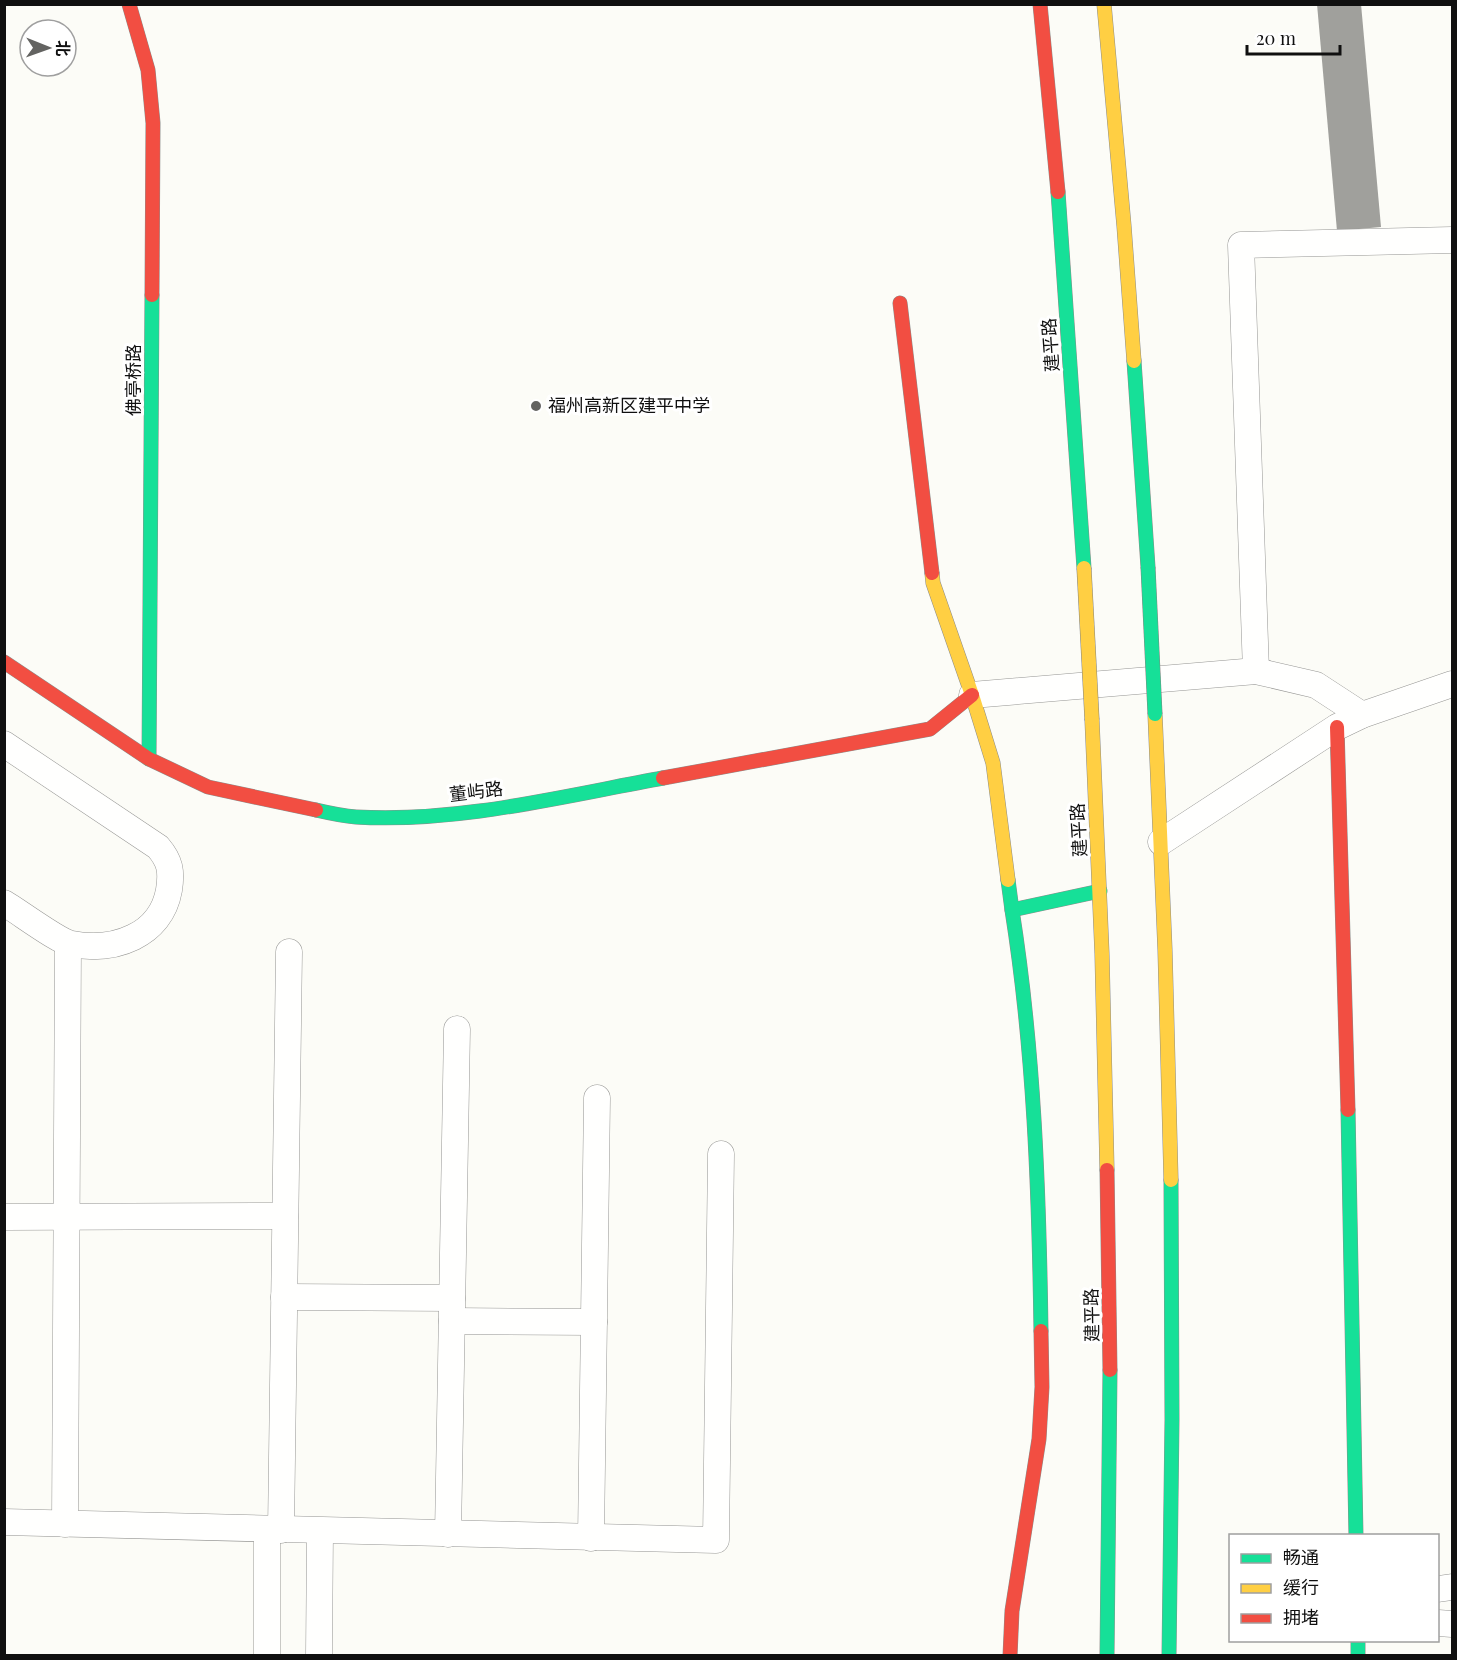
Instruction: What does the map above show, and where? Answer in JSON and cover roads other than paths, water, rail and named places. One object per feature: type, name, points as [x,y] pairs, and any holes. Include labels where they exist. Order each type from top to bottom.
[{"type":"main road","name":"佛亭桥路","points":[[129,4],[148,70],[153,123],[149,759]]},
{"type":"main road","name":"建平路","points":[[1040,4],[1061,227],[1084,568],[1100,891],[1111,1338],[1107,1656]]},
{"type":"main road","points":[[1104,4],[1124,226],[1148,567],[1161,842],[1170,1131],[1173,1341],[1169,1656]]},
{"type":"main road","points":[[900,303],[933,583],[993,763],[1021,966],[1035,1104],[1042,1351],[1039,1439],[1012,1611],[1010,1656]]},
{"type":"main road","name":"董屿路","points":[[4,662],[149,759],[208,787],[291,806],[356,817],[420,816],[488,810],[930,729],[972,695]]},
{"type":"main road","points":[[1337,727],[1356,1534]]},
{"type":"main road","points":[[1012,910],[1100,891]]},
{"type":"street","points":[[1256,671],[1241,245],[1452,240]]},
{"type":"street","points":[[972,695],[1256,671],[1316,685],[1362,715]]},
{"type":"street","points":[[1161,842],[1337,727],[1362,715],[1452,684]]},
{"type":"street","points":[[4,744],[158,847],[167,857],[170,867],[167,901],[156,920],[139,935],[119,944],[93,947],[69,944],[4,903]]},
{"type":"street","points":[[64,1524],[69,944]]},
{"type":"street","points":[[267,1656],[284,1297],[289,952]]},
{"type":"street","points":[[448,1534],[457,1029]]},
{"type":"street","points":[[591,1538],[597,1098]]},
{"type":"street","points":[[4,1522],[320,1532],[716,1540],[721,1154]]},
{"type":"street","points":[[4,1217],[285,1216]]},
{"type":"street","points":[[284,1297],[594,1322]]},
{"type":"street","points":[[319,1656],[320,1532]]},
{"type":"place","name":"福州高新区建平中学","points":[[536,406]]}]
